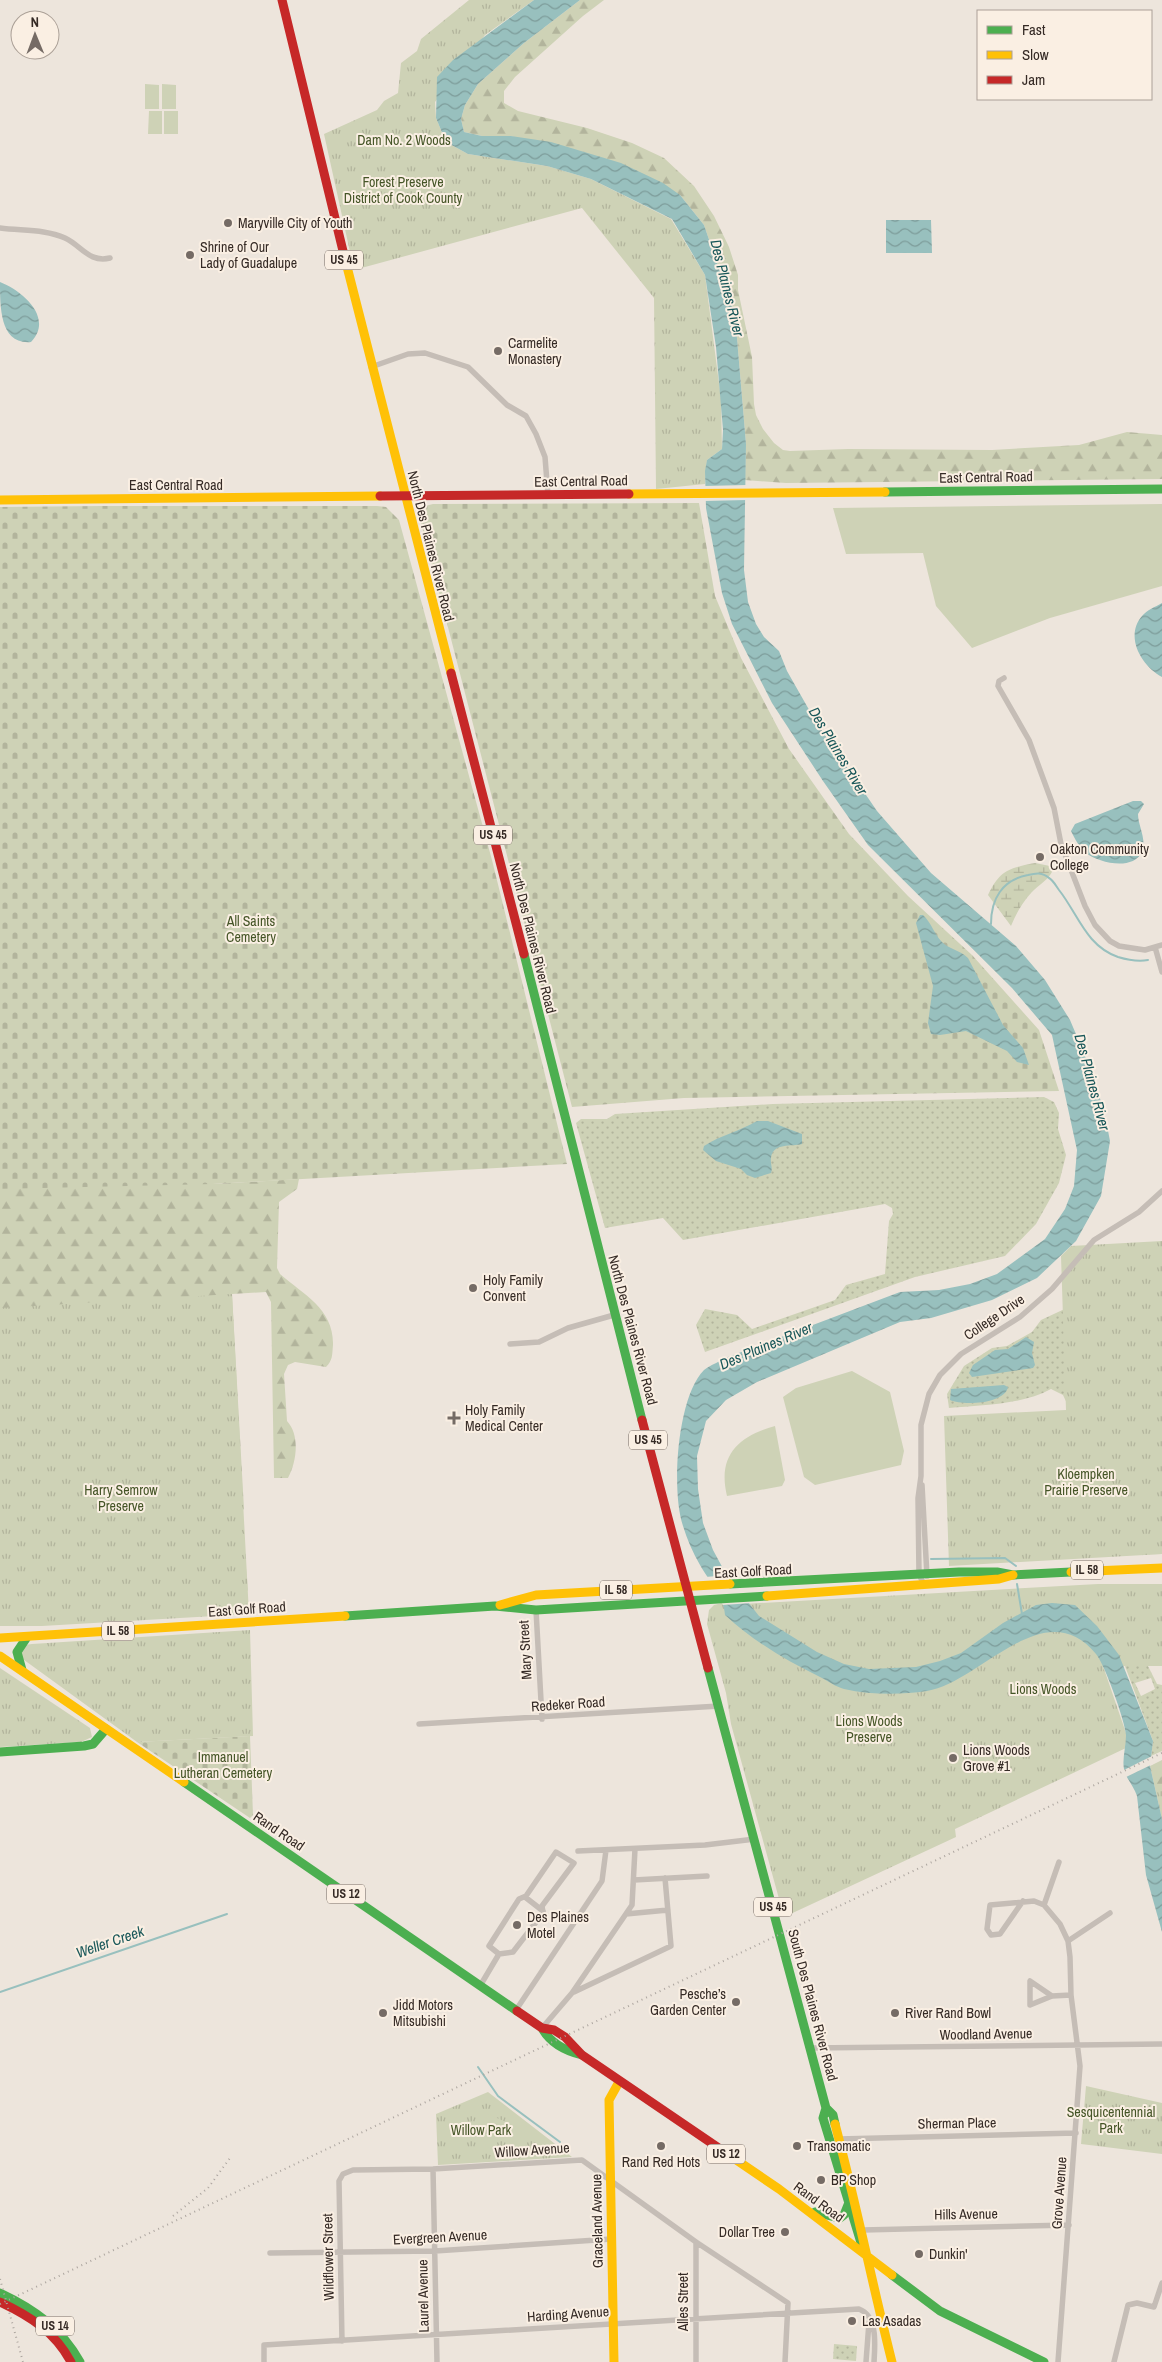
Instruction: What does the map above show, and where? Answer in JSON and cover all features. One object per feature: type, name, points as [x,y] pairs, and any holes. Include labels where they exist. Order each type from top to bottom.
[{"type":"main road","name":"North Des Plaines River Road","points":[[282,0],[370,367],[499,858],[614,1315],[719,1706]]},
{"type":"main road","name":"East Central Road","points":[[0,500],[1162,489]]},
{"type":"main road","name":"East Golf Road","points":[[495,1606],[536,1594],[711,1587],[924,1574],[998,1572],[1013,1574],[1162,1568]]},
{"type":"main road","name":"East Golf Road","points":[[0,1638],[495,1606],[536,1610],[691,1602],[999,1579],[1013,1574]]},
{"type":"main road","points":[[24,1672],[18,1662],[16,1651],[17,1646],[27,1637]]},
{"type":"main road","name":"Rand Road","points":[[0,1656],[542,2028],[544,2035],[572,2053],[582,2055],[803,2206],[940,2311],[1044,2362]]},
{"type":"main road","name":"South Des Plaines River Road","points":[[719,1706],[826,2108],[833,2115],[863,2230],[865,2252],[892,2362]]},
{"type":"main road","points":[[0,1752],[84,1746],[93,1744],[106,1729]]},
{"type":"main road","name":"Graceland Avenue","points":[[614,2362],[609,2100],[619,2082]]},
{"type":"main road","name":"South Des Plaines River Road","points":[[826,2108],[823,2118],[856,2232],[865,2252]]},
{"type":"main road","points":[[803,2206],[837,2218],[844,2215],[848,2205]]},
{"type":"main road","name":"US 14","points":[[0,2293],[38,2312],[53,2324],[74,2350],[80,2362]]},
{"type":"main road","name":"US 14","points":[[0,2302],[22,2312],[49,2331],[62,2346],[71,2362]]},
{"type":"street","points":[[0,228],[50,232],[72,241],[95,259],[110,258]]},
{"type":"street","points":[[370,367],[408,354],[425,353],[468,367],[508,405],[526,416],[545,457],[548,495]]},
{"type":"street","points":[[1004,678],[999,681],[998,686],[1029,740],[1054,808],[1061,844],[1094,925],[1110,941],[1119,946],[1145,950],[1162,945]]},
{"type":"street","points":[[1155,947],[1162,972]]},
{"type":"street","name":"College Drive","points":[[924,1585],[921,1425],[929,1394],[946,1368],[960,1354],[1020,1317],[1052,1289],[1094,1240],[1139,1212],[1162,1191]]},
{"type":"street","points":[[510,1344],[539,1342],[568,1328],[614,1315]]},
{"type":"street","name":"Mary Street","points":[[536,1610],[542,1719]]},
{"type":"street","name":"Redeker Road","points":[[419,1724],[542,1719],[719,1706]]},
{"type":"street","points":[[578,1851],[705,1845],[754,1839]]},
{"type":"street","points":[[542,2028],[572,1993],[632,1905],[635,1848]]},
{"type":"street","points":[[516,2010],[602,1881],[606,1850]]},
{"type":"street","points":[[556,1852],[574,1863],[542,1906],[543,1911],[513,1952],[499,1954],[489,1946],[519,1900],[525,1897],[556,1852]]},
{"type":"street","points":[[1023,1901],[1000,1934],[996,1936],[989,1933],[990,1905],[1023,1901],[1034,1900],[1044,1905],[1059,1862]]},
{"type":"street","points":[[634,1880],[707,1876]]},
{"type":"street","points":[[572,1993],[671,1946],[665,1878]]},
{"type":"street","points":[[525,1897],[543,1911]]},
{"type":"street","name":"Grove Avenue","points":[[1044,1905],[1060,1924],[1068,1941],[1071,1995],[1080,2066],[1058,2362]]},
{"type":"street","points":[[626,1914],[668,1910]]},
{"type":"street","points":[[1068,1941],[1110,1913]]},
{"type":"street","points":[[480,1986],[499,1954]]},
{"type":"street","points":[[1052,1996],[1030,1981],[1030,2004],[1052,1996],[1071,1995]]},
{"type":"street","name":"Woodland Avenue","points":[[810,2048],[1162,2044]]},
{"type":"street","name":"Sherman Place","points":[[839,2139],[1076,2133]]},
{"type":"street","name":"Willow Avenue","points":[[343,2174],[353,2170],[434,2169],[582,2160],[696,2242],[788,2303],[788,2314]]},
{"type":"street","name":"Laurel Avenue","points":[[434,2169],[437,2362]]},
{"type":"street","name":"Wildflower Street","points":[[342,2340],[339,2181],[343,2174]]},
{"type":"street","name":"Hills Avenue","points":[[863,2230],[1069,2225]]},
{"type":"street","name":"Evergreen Avenue","points":[[270,2252],[435,2251],[611,2239]]},
{"type":"street","name":"Alles Street","points":[[696,2242],[696,2362]]},
{"type":"street","points":[[1114,2362],[1128,2305],[1136,2303],[1154,2307],[1162,2282]]},
{"type":"street","name":"Harding Avenue","points":[[264,2362],[264,2345],[859,2309],[864,2311],[869,2319]]},
{"type":"street","points":[[785,2362],[788,2314]]},
{"type":"street","points":[[866,2362],[869,2319]]},
{"type":"street","points":[[869,2319],[875,2337],[874,2362]]},
{"type":"green space","name":"Forest Preserve District of Cook County","points":[[469,0],[534,0],[485,35],[435,102],[436,118],[446,142],[468,154],[547,166],[591,179],[671,219],[705,275],[721,399],[722,449],[707,460],[705,484],[656,489],[654,298],[582,208],[354,270],[324,134],[377,110],[384,101],[398,93],[401,63],[417,51],[421,39]]},
{"type":"green space","points":[[580,0],[604,0],[583,16],[515,77],[504,91],[504,103],[518,111],[587,128],[632,143],[664,158],[694,186],[714,216],[729,247],[738,275],[738,290],[752,357],[756,415],[763,429],[774,443],[783,450],[790,451],[848,449],[992,450],[1079,445],[1127,432],[1162,435],[1162,479],[786,483],[745,480],[746,444],[735,315],[704,225],[680,195],[511,136],[482,136],[464,132],[461,119],[465,105],[478,84],[524,43]]},
{"type":"green space","points":[[145,84],[159,85],[159,109],[145,109]]},
{"type":"green space","points":[[162,84],[176,85],[176,109],[162,109]]},
{"type":"green space","points":[[149,111],[162,111],[162,134],[148,134]]},
{"type":"green space","points":[[164,111],[178,111],[178,134],[164,134]]},
{"type":"green space","points":[[699,503],[715,596],[741,658],[789,749],[849,834],[908,896],[972,955],[1039,1030],[1059,1091],[684,1098],[572,1107],[420,519],[425,506],[433,504]]},
{"type":"green space","points":[[1162,504],[1162,586],[1050,618],[972,648],[936,606],[923,553],[846,554],[833,508]]},
{"type":"green space","name":"All Saints Cemetery","points":[[377,506],[386,507],[399,520],[492,860],[567,1164],[213,1184],[0,1189],[0,507]]},
{"type":"green space","points":[[1035,863],[1050,866],[1053,870],[1049,877],[1025,901],[1011,926],[988,895],[997,880],[1006,871]]},
{"type":"green space","points":[[1044,1097],[1054,1102],[1059,1113],[1058,1129],[1066,1155],[1059,1183],[1036,1224],[1005,1256],[915,1277],[705,1352],[696,1325],[705,1309],[737,1315],[752,1329],[835,1300],[846,1285],[885,1274],[889,1221],[893,1214],[892,1208],[885,1204],[683,1240],[663,1218],[605,1228],[576,1123],[581,1119],[607,1119],[615,1114],[773,1104]]},
{"type":"green space","points":[[0,1173],[214,1184],[299,1179],[297,1189],[279,1202],[277,1268],[280,1274],[308,1296],[323,1312],[332,1332],[332,1355],[326,1367],[295,1362],[288,1365],[284,1374],[287,1421],[294,1433],[296,1448],[288,1478],[274,1478],[271,1302],[266,1292],[232,1294],[244,1509],[241,1512],[248,1591],[0,1365]]},
{"type":"green space","name":"Kloempken Prairie Preserve","points":[[1162,1241],[1162,1554],[949,1566],[944,1416],[1066,1410],[1061,1256],[1071,1246]]},
{"type":"green space","name":"Harry Semrow Preserve","points":[[232,1294],[249,1614],[42,1626],[0,1626],[0,1308]]},
{"type":"green space","points":[[1071,1306],[1162,1554],[1126,1555],[1078,1427],[1063,1395],[1051,1389],[1014,1401],[949,1408],[947,1394],[964,1366],[992,1348],[1007,1346],[1032,1332],[1041,1320]]},
{"type":"green space","points":[[852,1371],[890,1392],[904,1451],[901,1465],[815,1485],[804,1477],[783,1397],[796,1388]]},
{"type":"green space","points":[[775,1426],[785,1480],[782,1486],[727,1496],[725,1469],[728,1458],[734,1449],[751,1435]]},
{"type":"green space","name":"Lions Woods Preserve","points":[[1098,1584],[1162,1584],[1162,1666],[1103,1666],[1126,1733],[1126,1748],[955,1829],[956,1837],[784,1917],[731,1724],[726,1693],[707,1624],[709,1610],[714,1605],[722,1603],[725,1605]]},
{"type":"green space","points":[[250,1630],[253,1736],[137,1742],[20,1657],[20,1650],[25,1645],[32,1644]]},
{"type":"green space","points":[[1125,1666],[1148,1666],[1157,1684],[1162,1685],[1162,1751],[1151,1756],[1153,1741]],"holes":[[[1151,1678],[1155,1689],[1141,1696],[1135,1683]]]},
{"type":"green space","points":[[0,1668],[90,1728],[92,1737],[81,1742],[0,1747]]},
{"type":"green space","name":"Immanuel Lutheran Cemetery","points":[[250,1736],[253,1815],[250,1818],[137,1742]]},
{"type":"green space","points":[[1162,1760],[1162,1819],[1150,1766]]},
{"type":"green space","points":[[1162,1784],[1162,1819],[1156,1787]]},
{"type":"green space","name":"Sesquicentennial Park","points":[[1086,2086],[1162,2103],[1162,2154],[1081,2144]]},
{"type":"green space","name":"Willow Park","points":[[488,2092],[572,2157],[438,2165],[436,2114]]},
{"type":"green space","points":[[488,2114],[524,2130],[518,2144],[482,2128]]},
{"type":"green space","points":[[834,2344],[857,2346],[856,2361],[833,2359]]},
{"type":"water","name":"Des Plaines River","points":[[534,0],[580,0],[524,43],[478,84],[465,105],[461,119],[464,132],[482,136],[511,136],[551,142],[621,163],[663,183],[680,195],[704,225],[735,315],[746,444],[744,570],[748,602],[756,624],[764,637],[779,651],[787,671],[816,722],[877,811],[931,873],[1016,946],[1045,980],[1070,1020],[1084,1053],[1104,1110],[1110,1141],[1101,1196],[1076,1241],[1037,1278],[992,1300],[931,1318],[900,1322],[757,1382],[726,1400],[706,1421],[697,1456],[698,1489],[703,1523],[713,1550],[726,1574],[759,1616],[817,1652],[844,1664],[869,1669],[916,1667],[940,1661],[961,1653],[1003,1623],[1036,1605],[1052,1603],[1075,1605],[1097,1626],[1119,1655],[1153,1741],[1150,1766],[1162,1819],[1162,1932],[1146,1875],[1137,1796],[1124,1769],[1125,1728],[1114,1693],[1100,1660],[1096,1654],[1076,1637],[1055,1632],[1034,1636],[1012,1646],[947,1685],[927,1691],[886,1694],[844,1689],[771,1650],[725,1615],[722,1601],[697,1560],[685,1531],[679,1510],[677,1491],[679,1445],[682,1422],[688,1401],[695,1383],[704,1370],[728,1357],[900,1292],[939,1290],[970,1284],[997,1274],[1045,1239],[1065,1209],[1074,1186],[1077,1150],[1052,1035],[1012,988],[868,845],[772,703],[732,624],[722,593],[706,508],[705,471],[707,460],[722,449],[723,430],[716,347],[705,275],[672,219],[591,179],[547,166],[468,154],[446,142],[436,118],[437,77],[453,60]]},
{"type":"water","points":[[886,220],[931,220],[932,253],[886,253]]},
{"type":"water","points":[[0,282],[18,292],[33,306],[39,324],[37,333],[31,342],[13,338],[8,331],[4,323],[0,303]]},
{"type":"water","points":[[1162,603],[1162,677],[1148,666],[1142,658],[1135,642],[1135,633],[1137,624],[1142,616]]},
{"type":"water","points":[[1133,801],[1141,801],[1144,804],[1138,814],[1143,847],[1138,858],[1131,862],[1116,863],[1099,860],[1086,853],[1077,843],[1071,831],[1075,824]]},
{"type":"water","points":[[920,915],[926,918],[944,944],[968,958],[1003,1025],[1023,1048],[1029,1065],[1017,1062],[1007,1051],[966,1031],[940,1035],[931,1034],[928,1023],[933,986],[916,923]]},
{"type":"water","points":[[757,1121],[768,1121],[802,1134],[802,1144],[775,1149],[772,1153],[771,1173],[755,1178],[747,1175],[741,1169],[716,1161],[703,1150],[704,1146],[710,1142]]},
{"type":"water","points":[[1026,1337],[1034,1342],[1032,1353],[1035,1365],[1033,1368],[972,1377],[969,1373],[973,1365],[995,1350],[1008,1349]]},
{"type":"water","points":[[1004,1385],[1008,1387],[1005,1393],[992,1400],[964,1403],[950,1400],[951,1389]]},
{"type":"pier","points":[[747,485],[747,500],[704,501],[704,486]]},
{"type":"pier","points":[[730,1575],[752,1603],[723,1605],[705,1577]]},
{"type":"pier","points":[[1154,1755],[1153,1764],[1124,1778],[1122,1771]]},
{"type":"waterway","points":[[991,924],[993,906],[1005,886],[1019,878],[1041,874],[1053,882],[1090,937],[1098,945],[1118,957],[1140,961],[1148,960]]},
{"type":"waterway","points":[[931,1559],[1005,1558],[1016,1566]]},
{"type":"waterway","points":[[1017,1584],[1022,1614]]},
{"type":"waterway","name":"Weller Creek","points":[[0,1992],[227,1914]]},
{"type":"waterway","name":"Weller Creek","points":[[478,2067],[498,2096],[560,2142]]},
{"type":"railway","points":[[0,2304],[1162,1753]]},
{"type":"railway","points":[[173,2216],[208,2188],[230,2158]]},
{"type":"railway","points":[[0,2279],[23,2362]]},
{"type":"traffic: fast","points":[[885,492],[1162,489]]},
{"type":"traffic: fast","points":[[524,954],[642,1420]]},
{"type":"traffic: fast","points":[[730,1584],[959,1572],[997,1572],[1013,1575],[1071,1572]]},
{"type":"traffic: fast","points":[[345,1616],[495,1606],[536,1610],[767,1596]]},
{"type":"traffic: fast","points":[[22,1670],[17,1652],[27,1637]]},
{"type":"traffic: fast","points":[[708,1668],[826,2108],[833,2115],[835,2124]]},
{"type":"traffic: fast","points":[[0,1752],[84,1746],[93,1744],[106,1729]]},
{"type":"traffic: fast","points":[[184,1782],[517,2011]]},
{"type":"traffic: fast","points":[[542,2028],[549,2038],[559,2046],[582,2055]]},
{"type":"traffic: fast","points":[[826,2108],[823,2118],[862,2246]]},
{"type":"traffic: fast","points":[[815,2212],[840,2218],[844,2215],[848,2205]]},
{"type":"traffic: fast","points":[[892,2275],[940,2311],[1044,2362]]},
{"type":"traffic: fast","points":[[0,2293],[46,2321],[64,2339],[80,2362]]},
{"type":"traffic: slow","points":[[343,251],[451,673]]},
{"type":"traffic: slow","points":[[629,494],[885,492]]},
{"type":"traffic: slow","points":[[0,500],[380,496]]},
{"type":"traffic: slow","points":[[1071,1572],[1162,1568]]},
{"type":"traffic: slow","points":[[767,1596],[999,1579],[1013,1575]]},
{"type":"traffic: slow","points":[[500,1605],[536,1595],[730,1584]]},
{"type":"traffic: slow","points":[[0,1638],[345,1616]]},
{"type":"traffic: slow","points":[[0,1656],[184,1782]]},
{"type":"traffic: slow","points":[[614,2362],[609,2100],[619,2082]]},
{"type":"traffic: slow","points":[[835,2124],[892,2362]]},
{"type":"traffic: slow","points":[[729,2155],[779,2189],[892,2275]]},
{"type":"traffic: jam","points":[[282,0],[343,251]]},
{"type":"traffic: jam","points":[[380,496],[629,494]]},
{"type":"traffic: jam","points":[[451,673],[524,954]]},
{"type":"traffic: jam","points":[[642,1420],[708,1668]]},
{"type":"traffic: jam","points":[[517,2011],[542,2028],[554,2030],[565,2037],[582,2055],[729,2155]]},
{"type":"traffic: jam","points":[[0,2302],[22,2313],[41,2326],[65,2351],[71,2362]]},
{"type":"place","name":"Maryville City of Youth","points":[[228,223]]},
{"type":"place","name":"Shrine of Our Lady of Guadalupe","points":[[190,255]]},
{"type":"place","name":"Carmelite Monastery","points":[[498,351]]},
{"type":"place","name":"Oakton Community College","points":[[1040,857]]},
{"type":"place","name":"Holy Family Convent","points":[[473,1288]]},
{"type":"place","name":"Holy Family Medical Center","points":[[454,1418]]},
{"type":"place","name":"Lions Woods Grove #1","points":[[953,1758]]},
{"type":"place","name":"Des Plaines Motel","points":[[517,1925]]},
{"type":"place","name":"Pesche’s Garden Center","points":[[736,2002]]},
{"type":"place","name":"Jidd Motors Mitsubishi","points":[[383,2013]]},
{"type":"place","name":"River Rand Bowl","points":[[895,2013]]},
{"type":"place","name":"Rand Red Hots","points":[[661,2146]]},
{"type":"place","name":"Transomatic","points":[[797,2146]]},
{"type":"place","name":"BP Shop","points":[[821,2180]]},
{"type":"place","name":"Dollar Tree","points":[[785,2232]]},
{"type":"place","name":"Dunkin'","points":[[919,2254]]},
{"type":"place","name":"Las Asadas","points":[[852,2321]]},
{"type":"park label","name":"Dam No. 2 Woods","points":[[404,140]]},
{"type":"park label","name":"Lions Woods","points":[[1043,1689]]}]
